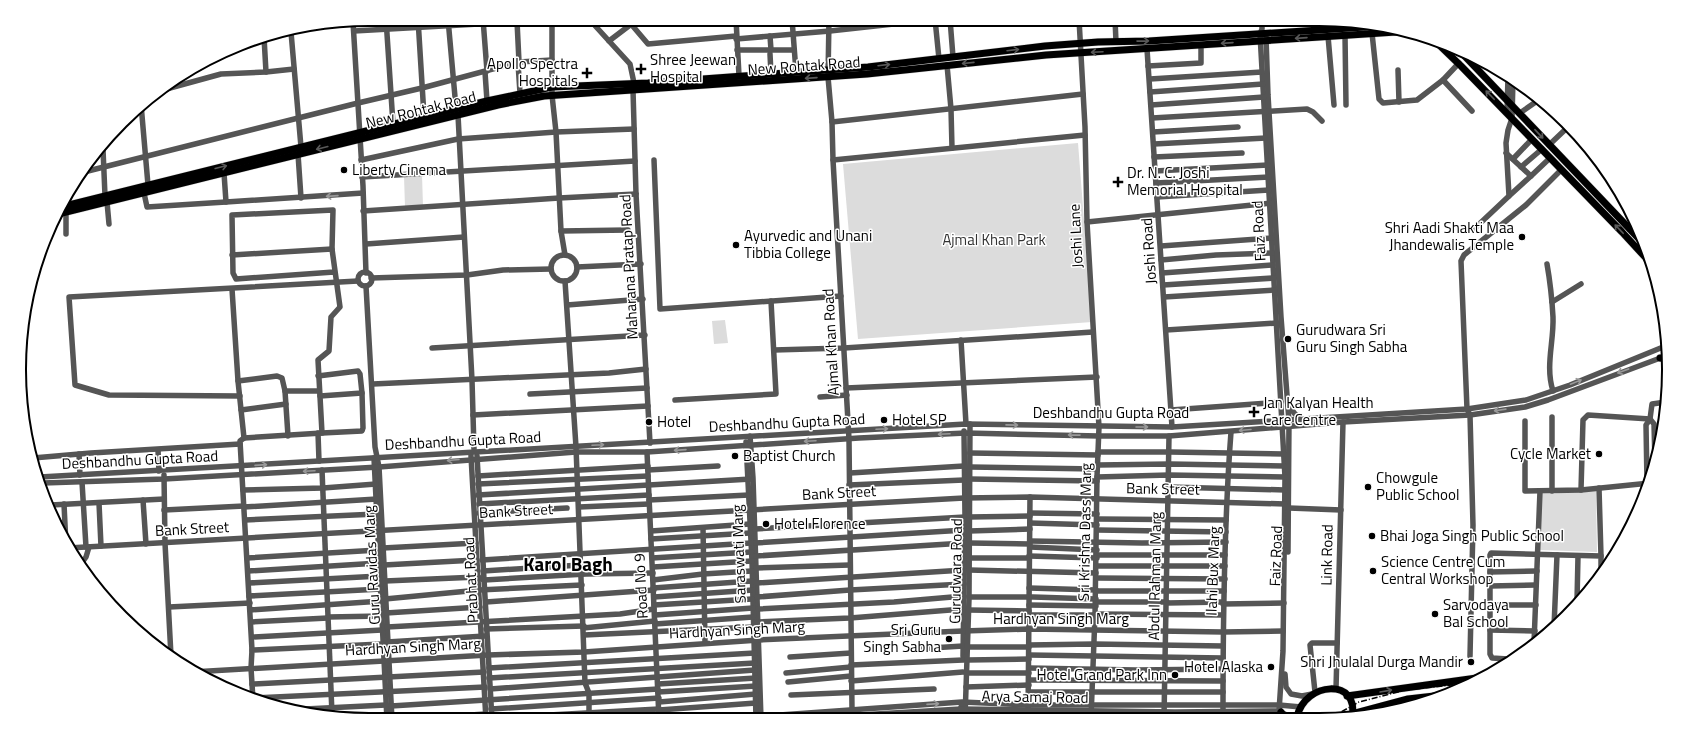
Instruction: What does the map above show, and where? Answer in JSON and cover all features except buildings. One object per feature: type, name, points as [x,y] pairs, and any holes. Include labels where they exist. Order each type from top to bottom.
[{"type":"main road","name":"New Rohtak Road","points":[[634,87],[739,76],[796,72],[828,74],[939,58],[1081,44],[1263,35],[1352,28]]},
{"type":"main road","name":"New Rohtak Road","points":[[68,205],[144,193],[457,112],[487,101],[520,93],[634,87],[947,66],[1081,52],[1201,45],[1263,35],[1328,36],[1383,33]]},
{"type":"main road","points":[[1445,50],[1642,254]]},
{"type":"main road","points":[[1469,61],[1634,235]]},
{"type":"main road","name":"New Rohtak Road","points":[[106,199],[148,186],[301,147],[360,136],[393,124],[424,116],[498,105],[552,91]]},
{"type":"main road","points":[[1347,696],[1467,680]]},
{"type":"main road","points":[[1299,713],[1301,707],[1313,693],[1326,688],[1336,689],[1347,696],[1352,705],[1352,711]]},
{"type":"main road","points":[[1384,706],[1408,699],[1419,698]]},
{"type":"street","points":[[387,26],[393,124]]},
{"type":"street","points":[[354,31],[425,26]]},
{"type":"street","points":[[448,26],[457,112],[463,204],[471,346],[474,454]]},
{"type":"street","points":[[483,26],[487,101]]},
{"type":"street","points":[[516,26],[520,93]]},
{"type":"street","points":[[552,26],[552,91],[556,132],[561,231],[565,255]]},
{"type":"street","name":"Maharana Pratap Road","points":[[595,26],[630,64],[634,87],[636,194],[650,443]]},
{"type":"street","points":[[609,41],[628,26]]},
{"type":"street","points":[[633,26],[648,44],[736,37],[770,36],[874,26]]},
{"type":"street","points":[[736,26],[739,76]]},
{"type":"street","points":[[792,26],[796,72]]},
{"type":"street","name":"Ajmal Khan Road","points":[[830,26],[828,74],[849,431],[852,713]]},
{"type":"street","points":[[936,26],[939,58]]},
{"type":"street","points":[[951,26],[953,57]]},
{"type":"street","name":"Joshi Lane","points":[[1080,26],[1093,332],[1099,427]]},
{"type":"street","points":[[1115,26],[1116,42]]},
{"type":"street","name":"Faiz Road","points":[[1262,26],[1262,72],[1267,111],[1266,138],[1269,190],[1272,204],[1272,253],[1284,403],[1289,424],[1284,680],[1289,692],[1294,696],[1302,696],[1313,693]]},
{"type":"street","points":[[354,27],[366,244],[366,273]]},
{"type":"street","points":[[419,27],[424,116]]},
{"type":"street","points":[[1372,33],[1379,99],[1383,103],[1417,100],[1443,80],[1459,63]]},
{"type":"street","points":[[1263,35],[1284,403],[1303,420]]},
{"type":"street","points":[[1345,35],[1346,106]]},
{"type":"street","points":[[291,36],[301,147]]},
{"type":"street","points":[[770,36],[771,74]]},
{"type":"street","points":[[1328,36],[1334,105]]},
{"type":"street","points":[[264,43],[266,72]]},
{"type":"street","points":[[1148,66],[1201,64],[1201,45]]},
{"type":"street","name":"Joshi Road","points":[[1147,49],[1172,427]]},
{"type":"street","points":[[737,50],[770,52],[794,50]]},
{"type":"street","points":[[90,171],[422,88],[518,62],[552,60]]},
{"type":"street","points":[[947,66],[951,109],[952,148]]},
{"type":"street","points":[[175,87],[221,74],[294,69]]},
{"type":"street","points":[[1398,70],[1399,102]]},
{"type":"street","points":[[1150,79],[1262,72]]},
{"type":"street","points":[[1443,80],[1472,111]]},
{"type":"street","points":[[1150,92],[1263,84]]},
{"type":"street","points":[[1509,84],[1510,116],[1506,153],[1509,196]]},
{"type":"street","points":[[1510,103],[1512,86]]},
{"type":"street","points":[[832,122],[1083,94]]},
{"type":"street","points":[[1151,105],[1264,97]]},
{"type":"street","points":[[1520,113],[1535,103]]},
{"type":"street","points":[[1152,118],[1307,109],[1313,112],[1322,121]]},
{"type":"street","points":[[142,112],[148,186]]},
{"type":"street","points":[[1153,132],[1238,127]]},
{"type":"street","points":[[361,160],[458,139],[556,132],[634,129]]},
{"type":"street","points":[[1550,145],[1564,130]]},
{"type":"street","points":[[833,160],[1084,135]]},
{"type":"street","points":[[1154,144],[1266,138]]},
{"type":"street","points":[[1513,159],[1532,139]]},
{"type":"street","points":[[1521,167],[1542,149]]},
{"type":"street","points":[[103,152],[109,224]]},
{"type":"street","points":[[1154,157],[1242,153]]},
{"type":"street","points":[[1506,153],[1531,176]]},
{"type":"street","points":[[298,154],[301,198]]},
{"type":"street","points":[[1474,229],[1550,158]]},
{"type":"street","points":[[654,160],[660,309],[841,296]]},
{"type":"street","points":[[362,177],[557,164],[635,161]]},
{"type":"street","points":[[1155,171],[1268,165]]},
{"type":"street","points":[[1470,656],[1473,525],[1461,261],[1464,255],[1526,204],[1561,170]]},
{"type":"street","points":[[224,173],[226,202]]},
{"type":"street","points":[[1156,183],[1269,177]]},
{"type":"street","points":[[1157,197],[1269,190]]},
{"type":"street","points":[[144,193],[147,207],[363,193]]},
{"type":"street","points":[[363,211],[636,194]]},
{"type":"street","points":[[1088,222],[1124,217],[1158,216],[1272,204]]},
{"type":"street","points":[[319,461],[320,394],[318,360],[328,351],[331,317],[340,307],[335,283],[332,249],[333,210],[232,215],[233,273],[236,278],[334,272]]},
{"type":"street","points":[[64,212],[66,234]]},
{"type":"street","points":[[561,231],[628,230]]},
{"type":"street","points":[[366,244],[464,237]]},
{"type":"street","points":[[1161,246],[1272,238]]},
{"type":"street","points":[[232,255],[332,249]]},
{"type":"street","points":[[1161,260],[1272,253]]},
{"type":"street","points":[[559,255],[565,255],[573,259],[576,267],[574,276],[565,281],[555,278],[550,269],[554,258],[559,255]]},
{"type":"street","points":[[576,267],[641,264]]},
{"type":"street","points":[[1547,264],[1553,318],[1549,362],[1550,380],[1553,391]]},
{"type":"street","points":[[1162,273],[1273,265]]},
{"type":"street","points":[[366,273],[372,278],[467,275],[503,270],[550,269]]},
{"type":"street","points":[[358,281],[360,275],[366,273]]},
{"type":"street","points":[[358,281],[362,286],[366,286],[370,284],[372,278]]},
{"type":"street","points":[[1163,285],[1274,278]]},
{"type":"street","points":[[240,396],[109,395],[75,385],[69,297],[358,281]]},
{"type":"street","points":[[565,281],[579,507],[585,683],[589,693],[589,713],[756,703]]},
{"type":"street","points":[[1552,302],[1581,284]]},
{"type":"street","name":"Guru Ravidas Marg","points":[[366,286],[373,384],[380,530],[380,576],[384,600]]},
{"type":"street","points":[[232,289],[238,381],[244,438]]},
{"type":"street","points":[[1164,297],[1275,290]]},
{"type":"street","points":[[567,304],[643,299]]},
{"type":"street","points":[[675,400],[774,394],[776,391],[771,301]]},
{"type":"street","points":[[1166,330],[1277,323]]},
{"type":"street","points":[[774,350],[844,348],[1093,332]]},
{"type":"street","points":[[432,348],[645,335]]},
{"type":"street","name":"Gurudwara Road","points":[[961,340],[967,424],[967,570],[963,705],[964,713]]},
{"type":"street","name":"Deshbandhu Gupta Road","points":[[576,449],[647,452],[967,433],[1169,436],[1282,427],[1303,420],[1468,412],[1526,400],[1562,388],[1661,348]]},
{"type":"street","name":"Deshbandhu Gupta Road","points":[[1289,424],[1343,422],[1525,407],[1565,394],[1660,358]]},
{"type":"street","points":[[373,384],[609,373],[646,368]]},
{"type":"street","points":[[253,693],[251,668],[252,637],[243,490],[240,466],[240,441],[244,438],[362,431],[362,393],[360,374],[358,371],[318,376]]},
{"type":"street","points":[[238,381],[280,376],[284,381],[288,436]]},
{"type":"street","points":[[846,388],[1097,377]]},
{"type":"street","points":[[530,394],[647,388]]},
{"type":"street","points":[[1562,388],[1565,394]]},
{"type":"street","points":[[285,391],[320,394],[362,393]]},
{"type":"street","points":[[820,398],[846,395]]},
{"type":"street","points":[[1171,410],[1284,403]]},
{"type":"street","name":"Faiz Road","points":[[1284,403],[1282,427],[1287,506]]},
{"type":"street","points":[[1648,465],[1646,425],[1650,419],[1652,404],[1660,403]]},
{"type":"street","points":[[241,410],[286,404]]},
{"type":"street","points":[[473,415],[648,406]]},
{"type":"street","points":[[1581,490],[1584,417],[1588,415],[1650,419],[1654,424],[1654,440]]},
{"type":"street","points":[[1552,417],[1552,491]]},
{"type":"street","points":[[1525,421],[1525,491],[1581,490],[1643,484]]},
{"type":"street","name":"Link Road","points":[[1336,689],[1343,422]]},
{"type":"street","name":"Deshbandhu Gupta Road","points":[[43,477],[376,458],[576,449],[748,436],[967,424],[1099,427],[1282,427]]},
{"type":"street","name":"Sri Krishna Dass Marg","points":[[1091,713],[1096,602],[1098,500],[1097,467],[1099,427]]},
{"type":"street","name":"Ilahi Bux Marg","points":[[1223,709],[1223,603],[1226,555],[1226,501],[1231,432]]},
{"type":"street","name":"Gurudwara Road","points":[[967,433],[970,453],[967,467]]},
{"type":"street","name":"Saraswati Marg","points":[[748,436],[751,479],[759,713]]},
{"type":"street","name":"Abdul Rahman Marg","points":[[1164,712],[1170,475],[1169,436]]},
{"type":"street","points":[[38,458],[240,444]]},
{"type":"street","points":[[158,450],[161,471],[164,479],[165,543],[171,649]]},
{"type":"street","name":"Road No 9","points":[[647,452],[659,710]]},
{"type":"street","points":[[970,453],[1098,454],[1170,452],[1284,454]]},
{"type":"street","points":[[79,454],[80,475]]},
{"type":"street","name":"Deshbandhu Gupta Road","points":[[45,483],[164,479],[377,467],[474,454]]},
{"type":"street","name":"Prabhat Road","points":[[474,454],[478,476],[480,513],[476,543],[482,590],[480,607],[484,622],[485,655]]},
{"type":"street","name":"Prabhat Road","points":[[474,454],[479,560],[483,571],[481,578]]},
{"type":"street","points":[[850,473],[967,467],[1097,467],[1170,464],[1284,466]]},
{"type":"street","points":[[478,484],[577,480],[648,471],[718,466]]},
{"type":"street","name":"Guru Ravidas Marg","points":[[377,467],[377,514],[380,530]]},
{"type":"street","points":[[322,470],[332,711]]},
{"type":"street","points":[[478,476],[577,470],[648,471]]},
{"type":"street","points":[[849,485],[967,480],[1097,479],[1170,475],[1285,477]]},
{"type":"street","points":[[478,495],[751,479]]},
{"type":"street","name":"Saraswati Marg","points":[[751,479],[749,495],[752,510],[750,524],[752,531]]},
{"type":"street","points":[[82,482],[87,547],[83,559]]},
{"type":"street","points":[[243,490],[323,488],[376,484]]},
{"type":"street","points":[[1169,487],[1285,490]]},
{"type":"street","points":[[1599,488],[1601,564]]},
{"type":"street","points":[[1535,637],[1537,570],[1536,554],[1540,491]]},
{"type":"street","points":[[579,507],[649,500],[749,495]]},
{"type":"street","points":[[1028,713],[1030,497]]},
{"type":"street","name":"Bank Street","points":[[76,548],[967,498],[1030,497],[1098,500],[1226,501],[1340,510]]},
{"type":"street","points":[[479,504],[578,498],[649,500]]},
{"type":"street","points":[[54,505],[164,499]]},
{"type":"street","points":[[164,510],[324,503],[377,499]]},
{"type":"street","points":[[143,500],[146,544]]},
{"type":"street","points":[[99,502],[102,546]]},
{"type":"street","points":[[64,504],[65,529]]},
{"type":"street","points":[[1281,710],[1282,631],[1287,506]]},
{"type":"street","points":[[480,513],[567,508]]},
{"type":"street","points":[[245,520],[377,514]]},
{"type":"street","points":[[651,539],[703,537],[752,531],[850,524],[1030,514],[1168,532],[1226,532]]},
{"type":"street","points":[[248,570],[479,560],[1097,522],[1169,519],[1226,520]]},
{"type":"street","points":[[650,531],[750,524]]},
{"type":"street","points":[[703,528],[705,644]]},
{"type":"street","points":[[652,558],[850,550],[967,543],[1030,544],[1097,542],[1226,542]]},
{"type":"street","points":[[247,558],[476,543]]},
{"type":"street","name":"Gurudwara Road","points":[[966,597],[964,584],[969,558],[967,543]]},
{"type":"street","points":[[1030,544],[1097,554]]},
{"type":"street","points":[[1503,659],[1492,658],[1490,656],[1491,553],[1601,556]]},
{"type":"street","name":"Saraswati Marg","points":[[753,554],[752,561],[754,570]]},
{"type":"street","points":[[969,558],[1097,554],[1226,555]]},
{"type":"street","points":[[1554,619],[1557,555]]},
{"type":"street","points":[[1577,596],[1578,556]]},
{"type":"street","points":[[653,567],[752,561]]},
{"type":"street","name":"Guru Ravidas Marg","points":[[381,564],[385,581],[384,628],[389,713]]},
{"type":"street","points":[[483,571],[581,565]]},
{"type":"street","points":[[385,581],[582,575],[653,576],[850,565]]},
{"type":"street","points":[[1096,566],[1225,566]]},
{"type":"street","points":[[486,602],[704,584],[850,578],[967,570],[1167,579],[1225,579]]},
{"type":"street","points":[[1490,572],[1537,570]]},
{"type":"street","points":[[249,583],[380,576]]},
{"type":"street","name":"Saraswati Marg","points":[[754,582],[753,590],[755,598]]},
{"type":"street","points":[[584,629],[655,615],[704,602],[850,590],[964,584]]},
{"type":"street","points":[[250,610],[384,600],[482,590],[582,585]]},
{"type":"street","points":[[1490,586],[1536,585]]},
{"type":"street","points":[[1029,588],[1224,591]]},
{"type":"street","points":[[249,596],[381,589]]},
{"type":"street","name":"Prabhat Road","points":[[482,590],[486,602],[484,622]]},
{"type":"street","points":[[654,597],[753,590]]},
{"type":"street","points":[[655,615],[966,597],[1029,597],[1096,602],[1284,603]]},
{"type":"street","points":[[1029,611],[1096,602]]},
{"type":"street","points":[[169,607],[250,603]]},
{"type":"street","points":[[1490,605],[1536,605]]},
{"type":"street","points":[[251,622],[480,607]]},
{"type":"street","name":"Saraswati Marg","points":[[755,609],[753,617],[756,625]]},
{"type":"street","points":[[252,650],[385,643],[485,634],[584,629],[656,632],[966,609],[1095,615],[1223,615]]},
{"type":"street","points":[[252,637],[620,614],[655,615],[704,620],[753,617]]},
{"type":"street","name":"Hardhyan Singh Marg","points":[[205,671],[485,655],[584,652],[756,640],[965,631],[1029,629],[1095,631],[1282,631]]},
{"type":"street","points":[[1490,630],[1535,631]]},
{"type":"street","name":"Saraswati Marg","points":[[756,640],[755,670],[756,703],[758,713]]},
{"type":"street","points":[[1313,693],[1310,645],[1312,643],[1337,643]]},
{"type":"street","points":[[915,649],[965,646],[1094,644],[1223,646]]},
{"type":"street","points":[[489,668],[657,660],[755,653]]},
{"type":"street","points":[[790,657],[851,653]]},
{"type":"street","points":[[485,655],[489,668],[487,688]]},
{"type":"street","points":[[485,655],[484,672],[489,713]]},
{"type":"street","points":[[786,673],[851,666],[1029,657],[1094,656],[1223,658]]},
{"type":"street","points":[[489,678],[755,663]]},
{"type":"street","points":[[788,682],[964,672],[1093,668],[1165,670],[1223,669]]},
{"type":"street","points":[[270,698],[585,683],[755,670]]},
{"type":"street","points":[[252,684],[484,672]]},
{"type":"street","name":"Gurudwara Road","points":[[962,713],[966,687],[964,672]]},
{"type":"street","points":[[491,709],[589,702],[756,678]]},
{"type":"street","points":[[966,687],[1029,682],[1223,681]]},
{"type":"street","points":[[658,693],[756,686]]},
{"type":"street","points":[[791,695],[934,689]]},
{"type":"street","points":[[1029,692],[1223,692]]},
{"type":"street","points":[[334,711],[388,705],[589,693],[756,694]]},
{"type":"street","points":[[488,699],[491,709],[490,713]]},
{"type":"street","name":"Arya Samaj Road","points":[[864,713],[963,705],[1091,708],[1164,712],[1223,709]]},
{"type":"street","points":[[1223,709],[1270,711],[1301,707]]},
{"type":"street","points":[[1223,709],[1281,710]]},
{"type":"green space","name":"Ajmal Khan Park","points":[[1078,143],[1092,322],[858,339],[843,164]]},
{"type":"green space","points":[[422,175],[423,206],[405,207],[404,176]]},
{"type":"green space","points":[[725,320],[728,343],[714,344],[712,321]]},
{"type":"green space","points":[[1596,491],[1597,552],[1540,550],[1541,494]]},
{"type":"railway","points":[[1341,712],[1359,702],[1406,690],[1455,685]]},
{"type":"place","name":"Shree Jeewan Hospital","points":[[641,69]]},
{"type":"place","name":"Apollo Spectra Hospitals","points":[[587,73]]},
{"type":"place","name":"Liberty Cinema","points":[[344,170]]},
{"type":"place","name":"Dr. N. C. Joshi Memorial Hospital","points":[[1118,182]]},
{"type":"place","name":"Shri Aadi Shakti Maa Jhandewalis Temple","points":[[1522,237]]},
{"type":"place","name":"Ayurvedic and Unani Tibbia College","points":[[736,245]]},
{"type":"place","name":"Gurudwara Sri Guru Singh Sabha","points":[[1288,339]]},
{"type":"place","name":"Jan Kalyan Health Care Centre","points":[[1254,412]]},
{"type":"place","name":"Hotel SP","points":[[884,420]]},
{"type":"place","name":"Hotel","points":[[649,422]]},
{"type":"place","name":"Cycle Market","points":[[1599,454]]},
{"type":"place","name":"Baptist Church","points":[[735,456]]},
{"type":"place","name":"Chowgule Public School","points":[[1368,487]]},
{"type":"place","name":"Hotel Florence","points":[[766,524]]},
{"type":"place","name":"Bhai Joga Singh Public School","points":[[1372,536]]},
{"type":"place","name":"Science Centre Cum Central Workshop","points":[[1373,571]]},
{"type":"place","name":"Sarvodaya Bal School","points":[[1435,614]]},
{"type":"place","name":"Sri Guru Singh Sabha","points":[[949,639]]},
{"type":"place","name":"Shri Jhulalal Durga Mandir","points":[[1471,662]]},
{"type":"place","name":"Hotel Alaska","points":[[1271,667]]},
{"type":"place","name":"Hotel Grand Park Inn","points":[[1175,675]]},
{"type":"district","name":"Karol Bagh","points":[[568,564]]}]
